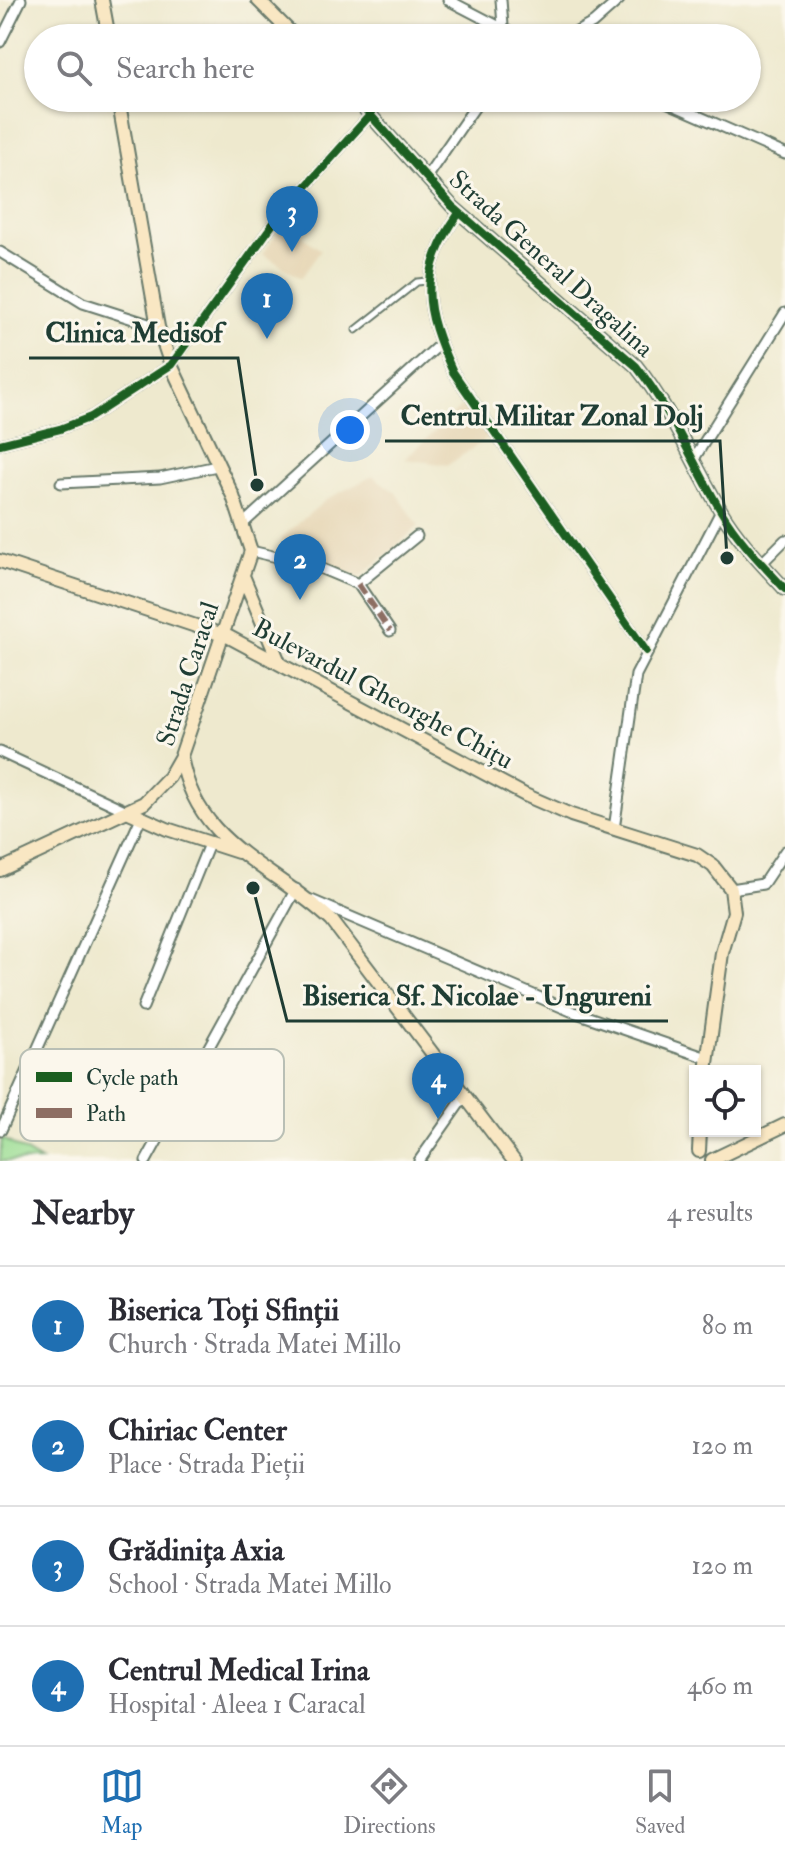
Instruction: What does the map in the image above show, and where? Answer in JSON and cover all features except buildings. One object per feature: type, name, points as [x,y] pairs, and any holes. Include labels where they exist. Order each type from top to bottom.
[{"type":"main road","points":[[102,0],[106,24]]},
{"type":"main road","points":[[258,0],[282,24]]},
{"type":"main road","name":"Strada Caracal","points":[[120,112],[158,327],[171,365],[244,523],[251,551],[181,756],[188,790],[196,805],[240,853],[308,898],[352,945],[514,1161]]},
{"type":"main road","name":"Strada General Dragalina","points":[[371,114],[459,213],[623,352],[657,393],[695,457],[721,511],[785,589]]},
{"type":"main road","name":"Bulevardul Gheorghe Chițu","points":[[0,561],[221,634],[279,662],[511,788],[571,815],[697,855],[713,866],[731,889]]},
{"type":"main road","points":[[244,578],[279,662]]},
{"type":"main road","points":[[0,870],[135,815],[181,756]]},
{"type":"main road","points":[[135,815],[240,853]]},
{"type":"main road","points":[[707,1064],[722,953],[734,912],[731,889]]},
{"type":"main road","points":[[699,1151],[712,1160],[785,1125]]},
{"type":"main road","points":[[689,1161],[699,1151],[700,1137]]},
{"type":"street","points":[[0,42],[21,0]]},
{"type":"street","points":[[448,0],[488,24]]},
{"type":"street","points":[[501,0],[503,24]]},
{"type":"street","points":[[591,24],[619,0]]},
{"type":"street","points":[[427,176],[471,112]]},
{"type":"street","points":[[689,112],[785,154]]},
{"type":"street","points":[[0,444],[60,429],[91,417],[171,365],[275,221],[371,114]]},
{"type":"street","points":[[459,213],[427,281],[429,306],[440,344],[453,372],[646,651]]},
{"type":"street","points":[[0,252],[83,303],[158,327]]},
{"type":"street","points":[[695,457],[785,313]]},
{"type":"street","points":[[244,523],[440,344]]},
{"type":"street","points":[[61,483],[160,478],[217,466]]},
{"type":"street","points":[[614,829],[636,675],[721,511]]},
{"type":"street","points":[[358,584],[417,536]]},
{"type":"street","points":[[762,563],[785,540]]},
{"type":"street","points":[[251,551],[315,566],[358,584],[390,631]]},
{"type":"street","points":[[0,752],[135,815],[35,1049]]},
{"type":"street","points":[[143,1007],[209,844]]},
{"type":"street","points":[[731,889],[763,884],[785,851]]},
{"type":"street","points":[[208,1049],[296,889]]},
{"type":"street","points":[[308,898],[571,1011],[707,1064]]},
{"type":"street","points":[[1,1130],[20,1085]]},
{"type":"street","points":[[419,1161],[464,1097]]},
{"type":"street","points":[[146,1161],[157,1141]]},
{"type":"lane","points":[[356,330],[417,282],[427,281]]},
{"type":"shaded area","points":[[284,223],[321,250],[301,278],[263,254]]},
{"type":"shaded area","points":[[464,404],[488,438],[448,465],[405,459]]},
{"type":"shaded area","points":[[373,476],[396,493],[419,526],[360,577],[299,555],[280,539],[327,499]]},
{"type":"green space","points":[[2,1138],[41,1161],[0,1161]]},
{"type":"marked path","points":[[358,584],[390,631]]},
{"type":"cycle path","points":[[368,112],[452,206],[636,366],[671,419],[728,522],[785,589]]},
{"type":"cycle path","points":[[0,444],[60,429],[91,417],[171,365],[275,221],[371,114]]},
{"type":"cycle path","points":[[459,213],[445,234],[431,273],[431,310],[443,350],[453,372],[646,651]]},
{"type":"place","name":"Grădinița Axia","points":[[292,252]]},
{"type":"place","name":"Biserica Toți Sfinții","points":[[267,339]]},
{"type":"place","name":"Clinica Medisof","points":[[257,485]]},
{"type":"place","name":"Centrul Militar Zonal Dolj","points":[[727,558]]},
{"type":"place","name":"Chiriac Center","points":[[300,600]]},
{"type":"place","name":"Biserica Sf. Nicolae - Ungureni","points":[[253,888]]},
{"type":"place","name":"Centrul Medical Irina","points":[[438,1119]]}]
